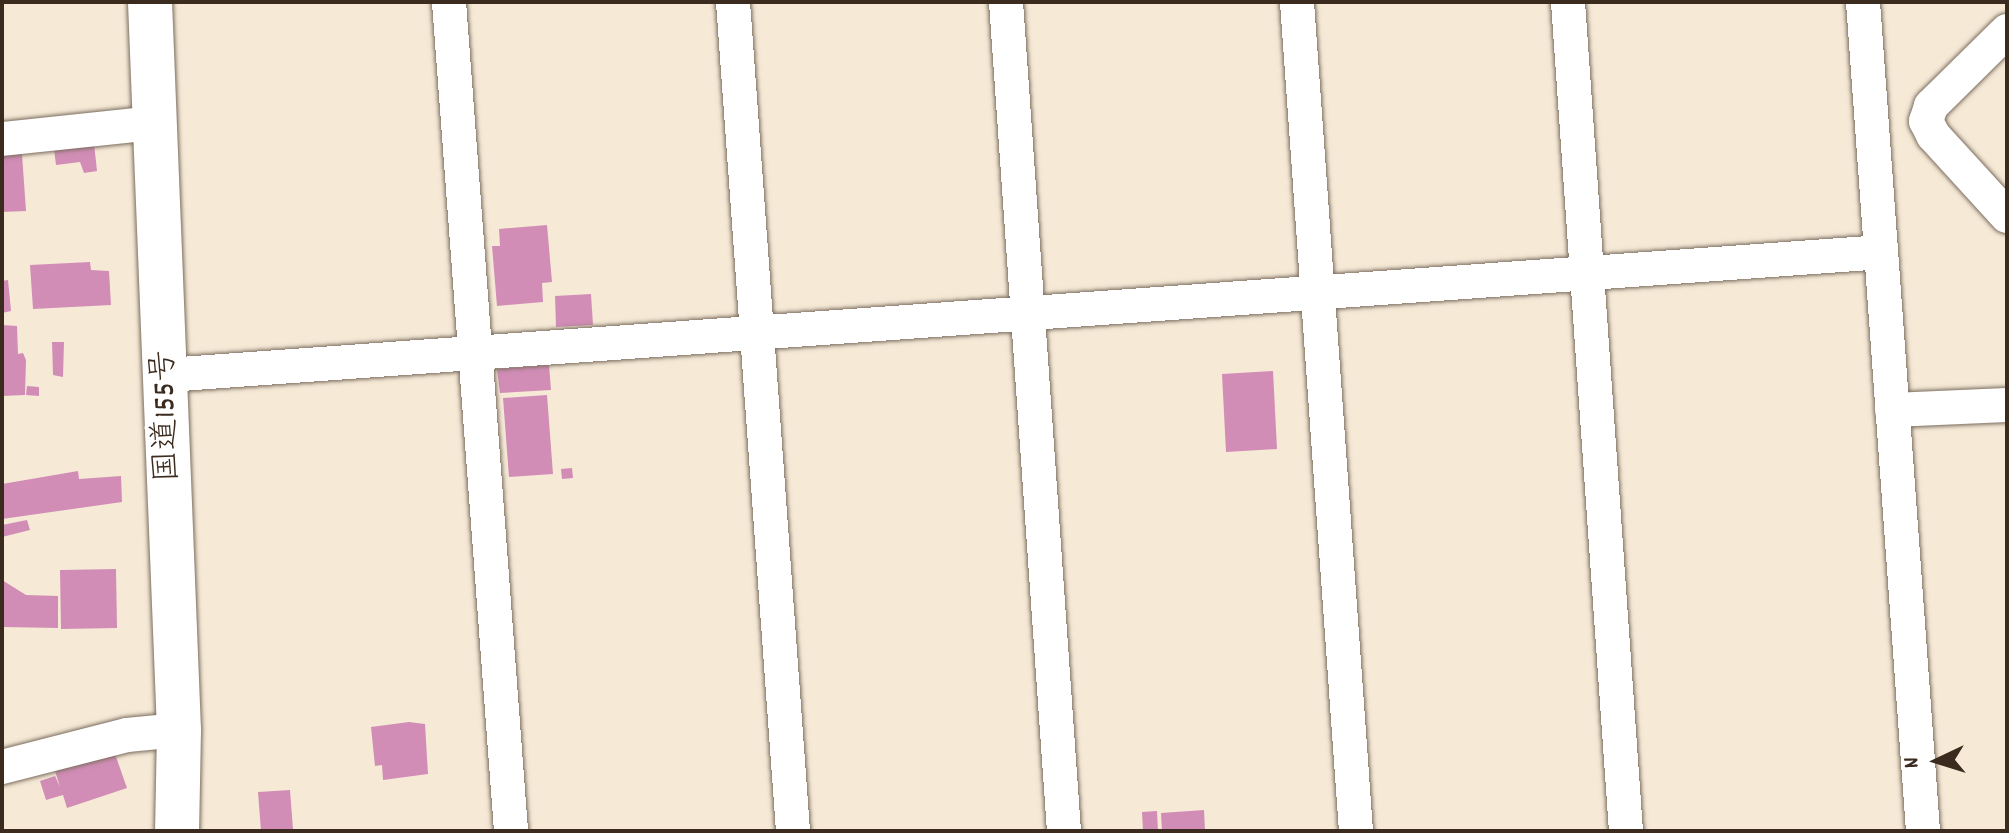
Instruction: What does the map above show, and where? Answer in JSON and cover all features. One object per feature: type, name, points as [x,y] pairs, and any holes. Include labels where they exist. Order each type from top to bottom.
[{"type":"highway","name":"国道155号","points":[[150,2],[179,730],[177,831]]},
{"type":"street","points":[[449,2],[511,831]]},
{"type":"street","points":[[733,2],[793,831]]},
{"type":"street","points":[[1006,2],[1064,831]]},
{"type":"street","points":[[1297,2],[1356,831]]},
{"type":"street","points":[[1568,2],[1626,831]]},
{"type":"street","points":[[1863,2],[1923,831]]},
{"type":"street","points":[[2007,31],[1931,106],[1926,121],[1933,135],[2007,216]]},
{"type":"street","points":[[2,139],[155,123]]},
{"type":"street","points":[[167,375],[1881,252]]},
{"type":"street","points":[[1892,410],[2007,405]]},
{"type":"street","points":[[2,767],[127,735],[179,730]]},
{"type":"building","points":[[94,143],[97,171],[84,173],[80,162],[56,165],[54,149]]},
{"type":"building","points":[[22,154],[26,211],[2,212],[2,155]]},
{"type":"building","points":[[547,225],[552,282],[542,283],[543,302],[497,306],[492,246],[500,246],[499,229]]},
{"type":"building","points":[[90,262],[91,270],[109,271],[111,305],[33,309],[30,265]]},
{"type":"building","points":[[8,280],[11,311],[2,313],[2,281]]},
{"type":"building","points":[[591,294],[593,325],[556,327],[555,296]]},
{"type":"building","points":[[2,325],[17,326],[18,354],[23,353],[26,360],[25,395],[2,396]]},
{"type":"building","points":[[52,342],[64,342],[63,377],[53,375]]},
{"type":"building","points":[[549,365],[551,390],[500,393],[497,369]]},
{"type":"building","points":[[1273,371],[1277,449],[1226,452],[1222,374]]},
{"type":"building","points":[[27,386],[39,387],[39,396],[26,395]]},
{"type":"building","points":[[547,395],[553,474],[509,477],[503,398]]},
{"type":"building","points":[[572,468],[573,478],[562,479],[561,469]]},
{"type":"building","points":[[78,471],[79,479],[121,476],[122,502],[2,519],[2,484]]},
{"type":"building","points":[[27,520],[30,530],[2,537],[2,525]]},
{"type":"building","points":[[116,569],[117,628],[61,629],[60,570]]},
{"type":"building","points":[[2,580],[26,595],[58,596],[58,628],[2,627]]},
{"type":"building","points":[[409,722],[425,724],[428,774],[383,780],[382,765],[375,766],[371,727]]},
{"type":"building","points":[[114,751],[127,788],[67,808],[63,795],[46,800],[40,781],[55,776],[60,787],[55,771]]},
{"type":"building","points":[[290,790],[293,829],[261,831],[258,792]]},
{"type":"building","points":[[1204,810],[1205,831],[1162,831],[1161,813]]},
{"type":"building","points":[[1157,811],[1158,831],[1143,831],[1142,812]]}]
